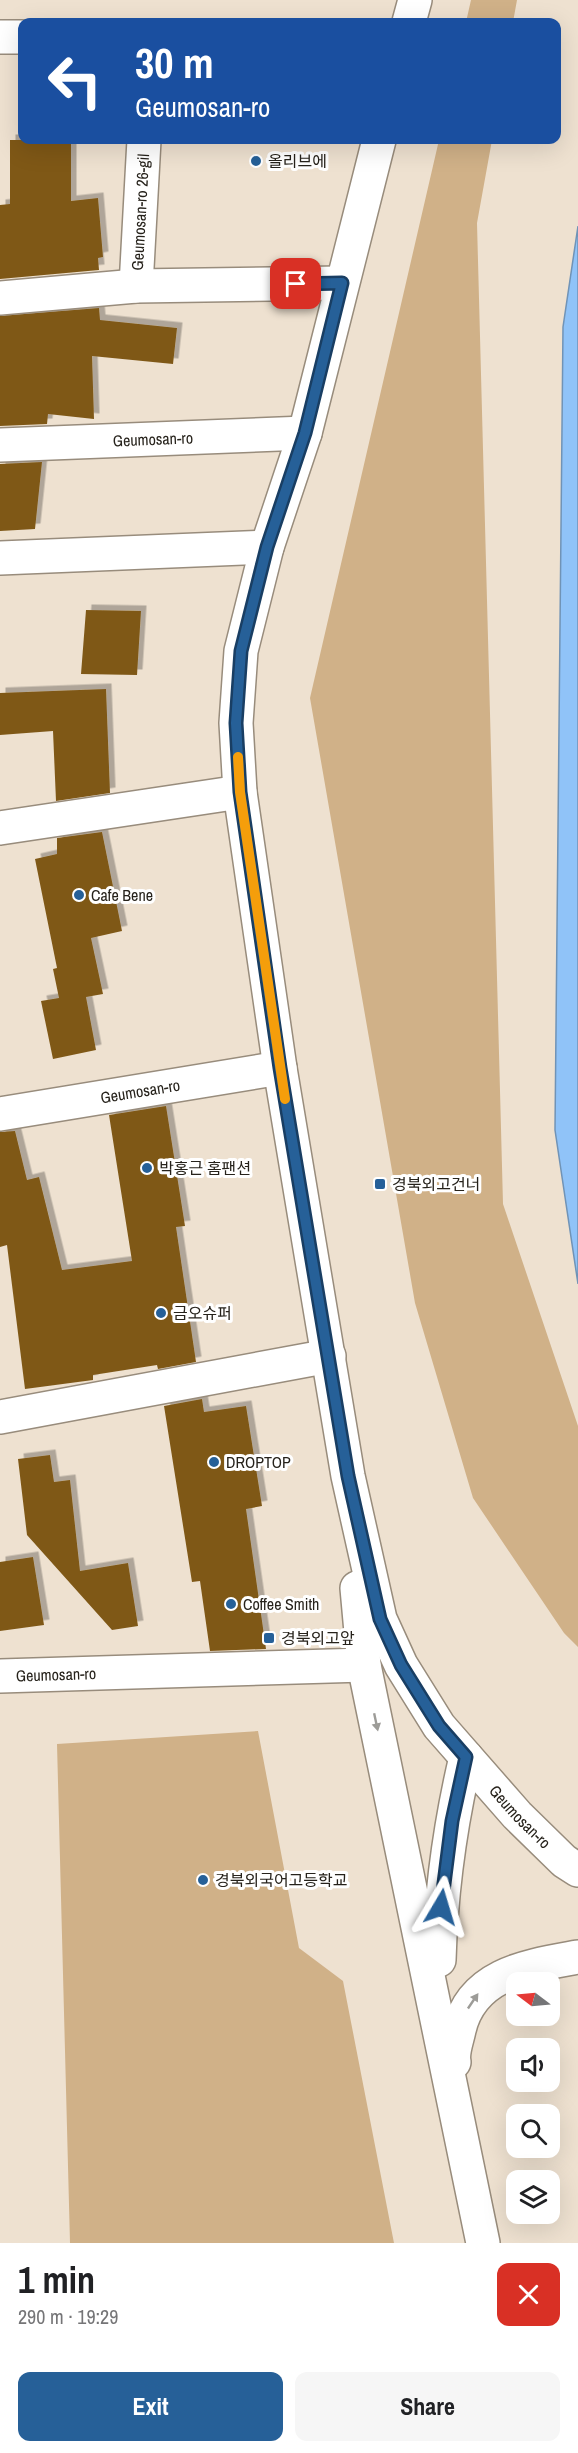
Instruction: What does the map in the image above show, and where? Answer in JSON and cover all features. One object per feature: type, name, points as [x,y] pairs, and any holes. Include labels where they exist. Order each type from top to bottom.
[{"type":"street","points":[[410,18],[415,0]]},
{"type":"street","points":[[0,37],[18,37]]},
{"type":"street","name":"Geumosan-ro 26-gil","points":[[136,286],[144,144]]},
{"type":"street","name":"Geumosan-ro","points":[[378,144],[305,433],[267,547],[241,651],[236,723],[240,792],[280,1068],[348,1476],[380,1619],[401,1665],[439,1726],[518,1815],[564,1862],[578,1870]]},
{"type":"street","name":"Geumosan-ro 26-gil","points":[[0,298],[136,286],[342,283]]},
{"type":"street","name":"Geumosan-ro","points":[[0,445],[305,433]]},
{"type":"street","points":[[0,558],[267,547]]},
{"type":"street","points":[[0,828],[240,792]]},
{"type":"street","name":"Geumosan-ro","points":[[0,1114],[280,1068]]},
{"type":"street","points":[[0,1417],[328,1356]]},
{"type":"street","points":[[348,1476],[364,1665],[483,2243]]},
{"type":"street","name":"Geumosan-ro","points":[[0,1676],[364,1665]]},
{"type":"street","points":[[445,2053],[439,1968],[441,1907],[452,1821],[466,1757]]},
{"type":"street","points":[[471,2180],[453,2057],[461,2022],[474,1996],[503,1975],[533,1965],[578,1957]]},
{"type":"shaded area","points":[[471,0],[517,0],[514,18],[467,18]]},
{"type":"shaded area","points":[[438,144],[491,144],[477,223],[503,1204],[578,1426],[578,1647],[564,1633],[473,1498],[415,1303],[310,698]]},
{"type":"shaded area","points":[[258,1731],[299,1948],[343,1981],[394,2243],[70,2243],[57,1744]]},
{"type":"water","points":[[578,226],[578,1284],[555,1130],[563,327]]},
{"type":"building","points":[[10,140],[18,140],[18,144],[71,144],[71,201],[98,198],[103,257],[98,258],[99,270],[0,279],[0,205],[10,204]]},
{"type":"building","points":[[99,308],[100,320],[177,328],[173,364],[92,356],[94,419],[48,414],[47,424],[0,426],[0,316]]},
{"type":"building","points":[[42,462],[35,529],[0,531],[0,464]]},
{"type":"building","points":[[86,610],[141,611],[137,675],[81,674]]},
{"type":"building","points":[[106,689],[110,793],[56,801],[53,731],[0,735],[0,693]]},
{"type":"building","points":[[102,832],[122,931],[91,938],[103,994],[86,997],[96,1050],[53,1059],[41,1001],[59,998],[53,969],[57,968],[35,859],[57,854],[57,838]]},
{"type":"building","points":[[166,1106],[185,1226],[176,1227],[196,1362],[158,1369],[157,1365],[93,1375],[93,1380],[25,1389],[7,1245],[0,1247],[0,1132],[15,1131],[27,1180],[39,1177],[62,1270],[132,1261],[109,1115]]},
{"type":"building","points":[[202,1399],[204,1412],[246,1406],[262,1506],[246,1509],[266,1649],[210,1651],[200,1581],[192,1582],[164,1406]]},
{"type":"building","points":[[50,1455],[54,1482],[70,1480],[80,1571],[128,1563],[138,1626],[112,1630],[27,1535],[18,1459]]},
{"type":"building","points":[[33,1557],[44,1625],[0,1631],[0,1562]]},
{"type":"slow traffic","points":[[238,757],[240,792],[285,1099]]},
{"type":"place","name":"올리브에","points":[[256,161]]},
{"type":"place","name":"Cafe Bene","points":[[79,895]]},
{"type":"place","name":"박홍근 홈팬션","points":[[147,1168]]},
{"type":"place","name":"경북외고건너","points":[[380,1184]]},
{"type":"place","name":"금오슈퍼","points":[[161,1313]]},
{"type":"place","name":"DROPTOP","points":[[214,1462]]},
{"type":"place","name":"Coffee Smith","points":[[231,1604]]},
{"type":"place","name":"경북외고앞","points":[[269,1638]]},
{"type":"place","name":"경북외국어고등학교","points":[[203,1880]]},
{"type":"route","points":[[296,284],[342,283],[305,433],[267,547],[241,651],[236,723],[240,792],[280,1068],[348,1476],[380,1619],[401,1665],[439,1726],[466,1757],[452,1821],[441,1907]]}]
